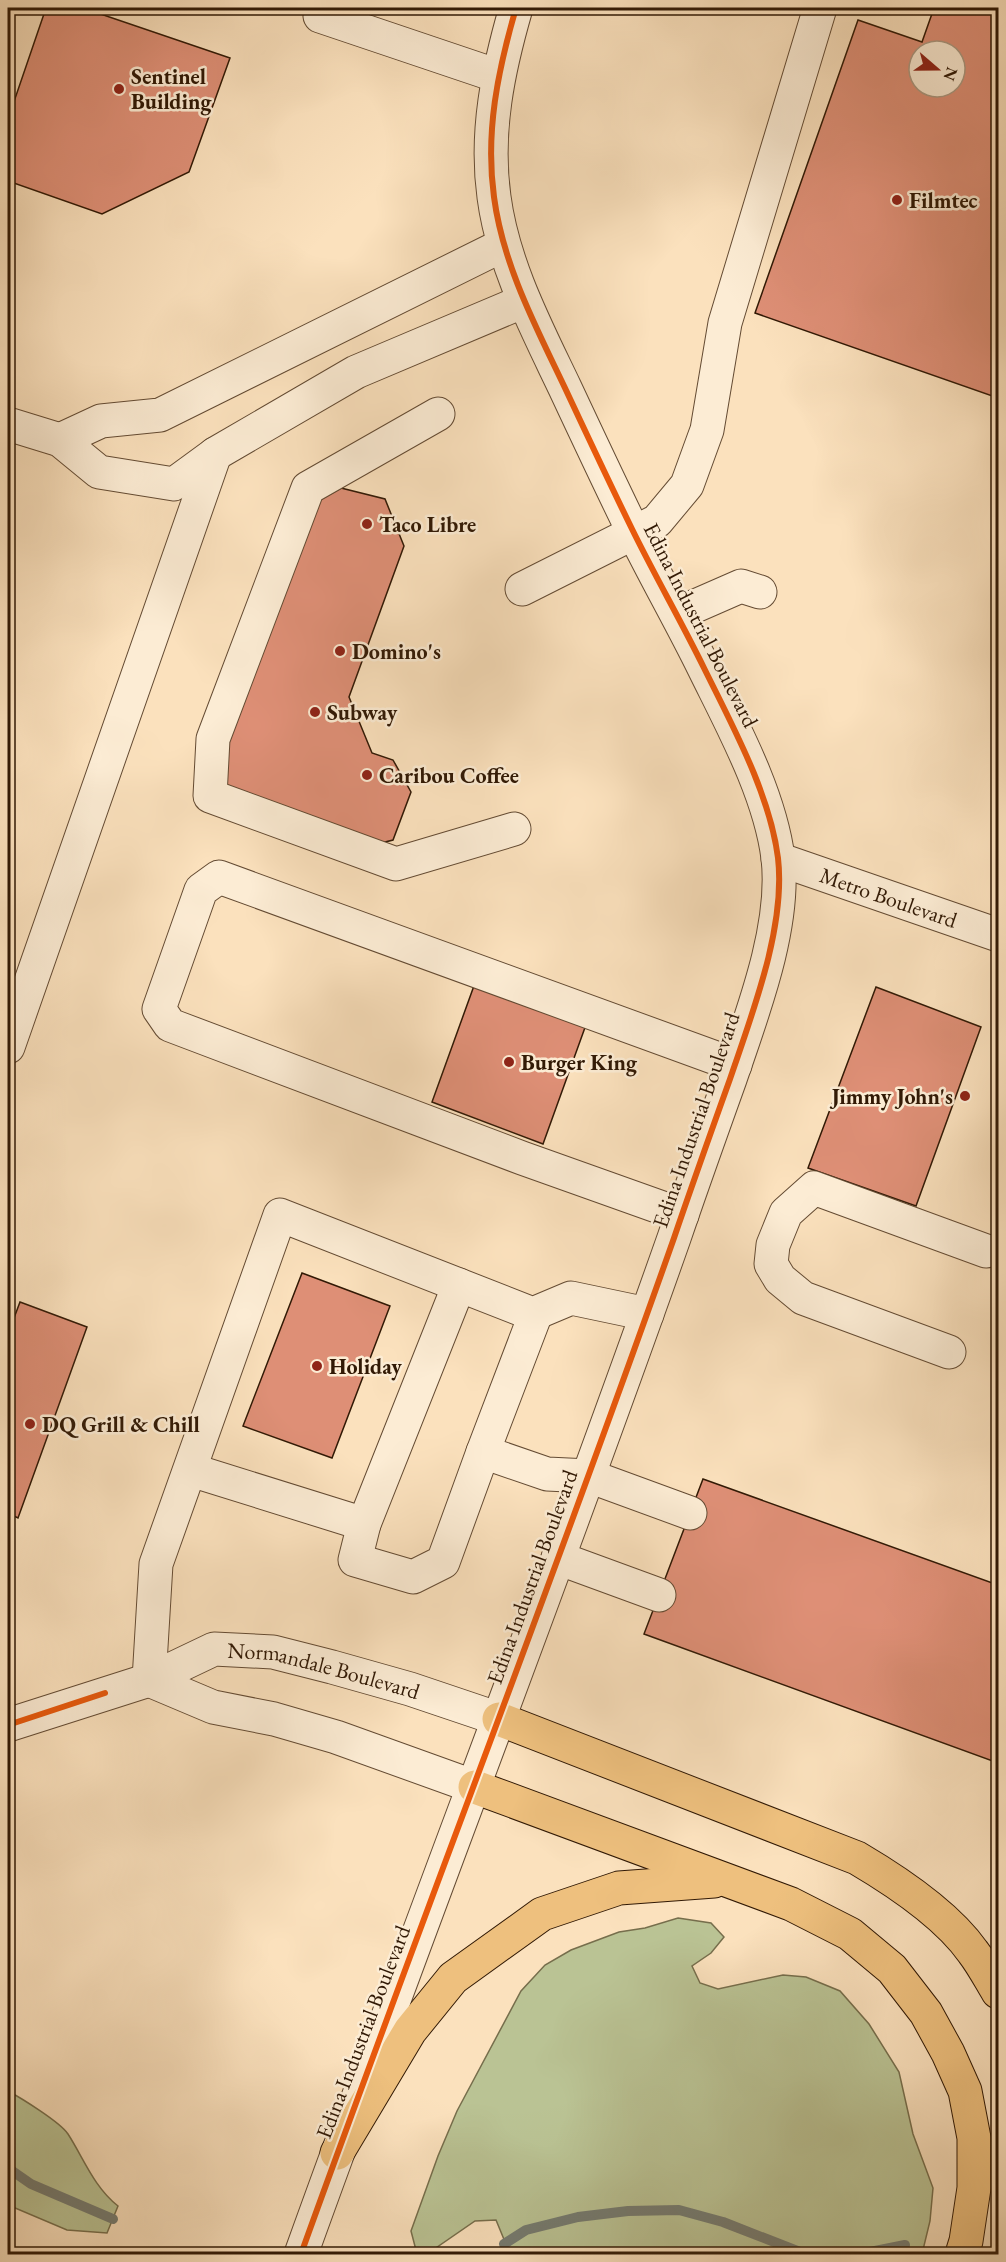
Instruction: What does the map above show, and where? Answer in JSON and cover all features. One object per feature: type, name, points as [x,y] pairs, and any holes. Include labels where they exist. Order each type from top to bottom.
[{"type":"highway","points":[[498,1719],[857,1858],[889,1877],[934,1911],[972,1950],[999,1992]]},
{"type":"highway","points":[[475,1787],[791,1904],[850,1934],[892,1969],[926,2013],[965,2091],[974,2138],[975,2188],[962,2254]]},
{"type":"highway","points":[[337,2153],[410,2031],[453,1978],[542,1914],[619,1888],[727,1881]]},
{"type":"street","name":"Edina Industrial Boulevard","points":[[303,2250],[589,1476],[752,1017],[769,956],[778,904],[778,859],[766,809],[742,746],[634,533],[524,302],[503,245],[494,196],[490,137],[498,76],[516,8]]},
{"type":"street","points":[[522,589],[657,521],[687,485],[706,430],[725,323],[820,8]]},
{"type":"street","points":[[320,16],[498,76]]},
{"type":"street","points":[[60,440],[101,421],[160,415],[503,245]]},
{"type":"street","points":[[8,424],[60,440],[99,472],[174,484],[215,454],[356,372],[524,302]]},
{"type":"street","points":[[438,414],[308,488],[213,739],[210,796],[396,864],[514,829]]},
{"type":"street","points":[[8,1047],[215,454]]},
{"type":"street","points":[[677,614],[741,586],[760,592]]},
{"type":"street","name":"Metro Boulevard","points":[[778,859],[999,935]]},
{"type":"street","points":[[682,1215],[409,1116],[170,1025],[159,1009],[201,890],[219,878],[735,1065]]},
{"type":"street","points":[[949,1352],[803,1298],[775,1272],[771,1264],[774,1245],[786,1213],[814,1188],[986,1251]]},
{"type":"street","points":[[475,1787],[336,1737],[274,1719],[213,1707],[149,1680],[156,1564],[280,1215],[536,1313],[571,1298],[647,1314]]},
{"type":"street","points":[[459,1285],[364,1524],[355,1560],[413,1577],[443,1562],[536,1313]]},
{"type":"street","points":[[483,1452],[547,1474],[589,1476],[690,1513]]},
{"type":"street","points":[[191,1470],[364,1524]]},
{"type":"street","points":[[558,1558],[659,1595]]},
{"type":"street","name":"Normandale Boulevard","points":[[8,1725],[149,1680],[214,1649],[273,1652],[332,1666],[410,1689],[498,1719]]},
{"type":"green space","points":[[678,1918],[711,1923],[724,1937],[711,1953],[692,1966],[700,1983],[718,1989],[783,1975],[806,1977],[840,1991],[869,2024],[899,2072],[913,2134],[933,2188],[930,2221],[922,2254],[510,2254],[496,2220],[475,2221],[427,2254],[417,2254],[411,2231],[438,2156],[457,2111],[521,1991],[545,1965],[571,1950],[619,1932],[645,1928]]},
{"type":"green space","points":[[8,2091],[49,2117],[68,2134],[102,2190],[118,2206],[107,2233],[67,2230],[8,2205]]},
{"type":"building","name":"Sentinel Building","points":[[46,8],[83,8],[230,58],[189,172],[102,214],[8,181],[8,119]]},
{"type":"building","name":"Filmtec","points":[[934,8],[998,8],[998,398],[755,313],[858,20],[913,39],[907,39],[907,99],[967,99],[967,39],[923,39]]},
{"type":"building","points":[[341,488],[385,499],[404,546],[349,697],[372,753],[393,760],[411,792],[393,840],[361,848],[223,798],[212,766],[307,507]]},
{"type":"building","name":"Burger King","points":[[475,983],[587,1022],[543,1144],[432,1102]]},
{"type":"building","points":[[876,987],[981,1027],[916,1206],[808,1168]]},
{"type":"building","name":"Holiday","points":[[302,1273],[390,1306],[332,1458],[243,1426]]},
{"type":"building","name":"DQ Grill & Chill","points":[[20,1302],[87,1327],[18,1518],[8,1513],[8,1334]]},
{"type":"building","points":[[703,1479],[998,1585],[998,1763],[644,1634]]},
{"type":"waterway","points":[[8,2168],[31,2184],[113,2219]]},
{"type":"waterway","points":[[504,2244],[526,2230],[578,2217],[628,2211],[679,2210],[723,2222],[805,2254]]},
{"type":"waterway","points":[[860,2254],[905,2245]]},
{"type":"cycle path","points":[[301,2254],[674,1238],[757,999],[777,912],[778,858],[774,834],[748,760],[704,668],[641,547],[532,319],[505,247],[494,197],[492,125],[499,78],[516,8]]},
{"type":"cycle path","points":[[8,1725],[105,1693]]},
{"type":"place","name":"Sentinel Building","points":[[119,89]]},
{"type":"place","name":"Filmtec","points":[[897,200]]},
{"type":"place","name":"Taco Libre","points":[[367,524]]},
{"type":"place","name":"Domino's","points":[[340,651]]},
{"type":"place","name":"Subway","points":[[315,712]]},
{"type":"place","name":"Caribou Coffee","points":[[367,775]]},
{"type":"place","name":"Burger King","points":[[509,1062]]},
{"type":"place","name":"Jimmy John's","points":[[965,1096]]},
{"type":"place","name":"Holiday","points":[[317,1366]]},
{"type":"place","name":"DQ Grill & Chill","points":[[30,1424]]}]
